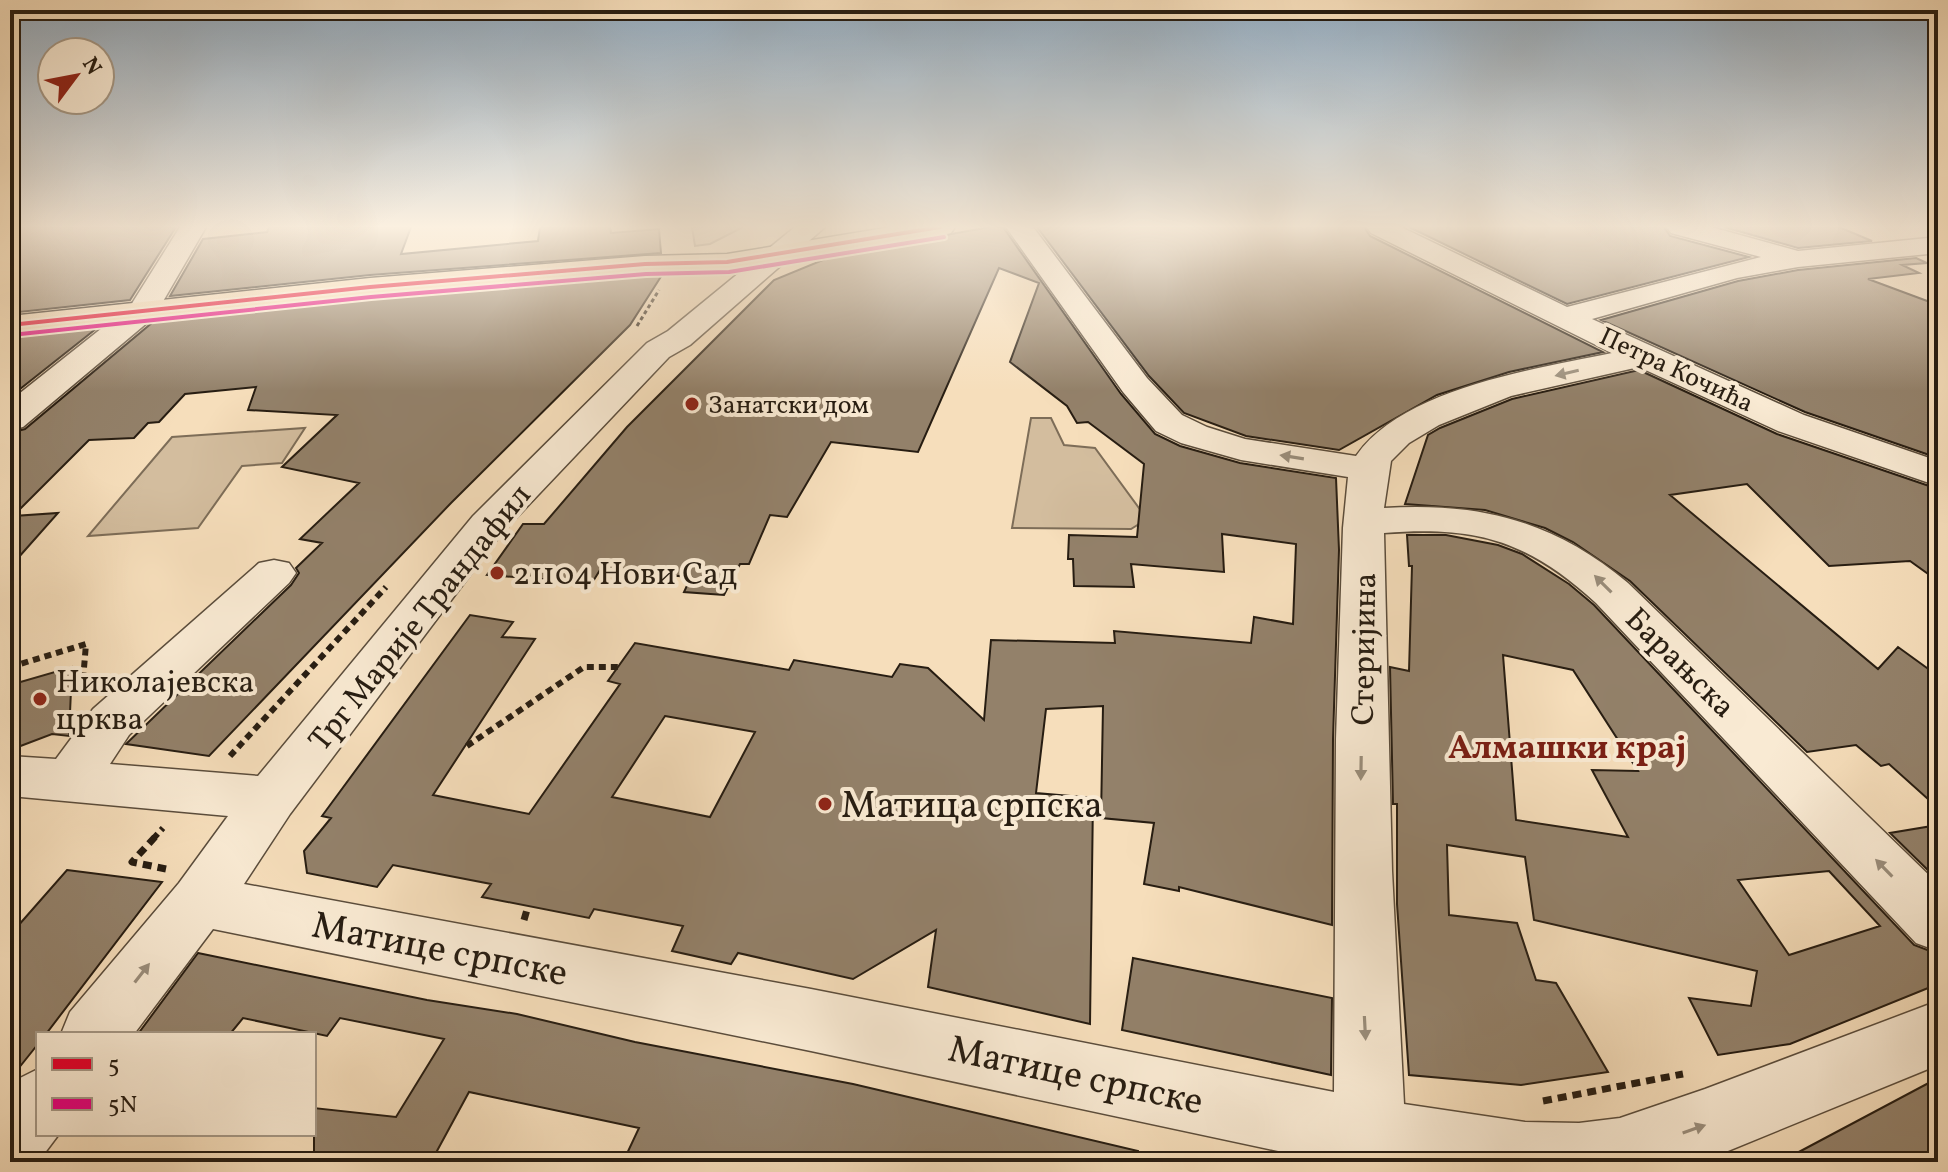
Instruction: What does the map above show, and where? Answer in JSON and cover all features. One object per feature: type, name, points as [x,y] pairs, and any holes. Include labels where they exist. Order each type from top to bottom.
[{"type":"main road","points":[[10,325],[456,282]]},
{"type":"main road","points":[[700,282],[706,290]]},
{"type":"street","points":[[10,419],[143,311],[160,282]]},
{"type":"street","name":"Трг Марије Трандафил","points":[[658,350],[661,336],[670,322],[719,282]]},
{"type":"street","name":"Трг Марије Трандафил","points":[[96,1032],[200,901],[271,799],[487,525],[658,350],[679,338],[738,282]]},
{"type":"street","name":"Барањска","points":[[1059,282],[1135,385],[1169,423],[1194,435],[1241,449],[1371,480],[1423,517],[1477,522],[1522,533],[1572,558],[1644,625],[1938,924]]},
{"type":"street","name":"Петра Кочића","points":[[1496,282],[1643,356],[1791,423],[1938,474]]},
{"type":"street","points":[[1568,316],[1690,282]]},
{"type":"street","points":[[1371,480],[1414,425],[1469,400],[1513,386],[1643,356]]},
{"type":"street","name":"Стеријина","points":[[1370,1135],[1360,835],[1371,480]]},
{"type":"street","points":[[70,781],[111,722],[274,573]]},
{"type":"street","points":[[10,776],[271,799]]},
{"type":"street","name":"Матице српске","points":[[200,901],[811,1020],[1370,1135],[1525,1158],[1579,1159],[1620,1154],[1934,1041]]},
{"type":"street","points":[[10,1140],[36,1107]]},
{"type":"path","points":[[10,667],[86,644],[82,697]]},
{"type":"path","points":[[40,668],[41,658]]},
{"type":"path","points":[[467,746],[584,667],[618,667]]},
{"type":"path","points":[[1539,1102],[1692,1072]]},
{"type":"shaded area","points":[[1031,418],[1051,418],[1064,445],[1095,448],[1147,519],[1131,529],[1012,528]]},
{"type":"shaded area","points":[[305,428],[282,463],[242,466],[198,528],[88,536],[172,437]]},
{"type":"building","points":[[10,282],[142,282],[130,300],[10,313]]},
{"type":"building","points":[[178,282],[306,282],[170,296]]},
{"type":"building","points":[[581,282],[658,282],[630,325],[451,503],[209,756],[126,744],[291,585],[299,573],[296,568],[322,543],[300,539],[359,483],[282,467],[337,415],[248,410],[256,387],[185,394],[159,422],[148,423],[134,438],[89,440],[13,516],[58,513],[10,567],[10,433],[25,429],[153,322],[370,299]]},
{"type":"building","points":[[772,282],[993,282],[918,452],[831,442],[787,517],[770,515],[749,564],[740,564],[724,595],[684,592],[691,577],[600,570],[592,583],[487,575],[523,524],[544,524],[627,427]]},
{"type":"building","points":[[1036,282],[1042,282],[1121,394],[1155,434],[1180,446],[1240,463],[1336,478],[1339,550],[1333,739],[1332,925],[1179,887],[1179,891],[1144,884],[1154,823],[1101,818],[1103,706],[1046,709],[1036,793],[1093,798],[1090,1024],[928,987],[936,930],[853,979],[738,953],[731,964],[672,951],[683,926],[594,909],[589,918],[482,897],[491,884],[393,865],[377,887],[307,873],[304,851],[331,818],[322,816],[470,615],[513,622],[502,637],[535,639],[433,795],[529,814],[620,684],[608,681],[635,643],[789,670],[794,660],[892,677],[900,664],[928,668],[984,720],[991,640],[1115,643],[1114,631],[1251,643],[1254,617],[1293,624],[1296,544],[1222,534],[1224,572],[1131,564],[1134,587],[1074,586],[1073,559],[1068,559],[1069,535],[1137,537],[1144,464],[1088,422],[1077,423],[1067,406],[1010,362],[1039,283]],"holes":[[[665,716],[755,732],[710,817],[612,797]]]},
{"type":"building","points":[[1078,282],[1462,282],[1603,352],[1509,372],[1437,395],[1339,450],[1246,436],[1184,413],[1149,376]]},
{"type":"building","points":[[1521,282],[1653,282],[1567,304]]},
{"type":"building","points":[[1736,282],[1875,282],[1938,305],[1938,458],[1805,412],[1601,320]]},
{"type":"building","points":[[97,328],[10,397],[10,337]]},
{"type":"building","points":[[1639,370],[1777,434],[1938,489],[1938,581],[1910,561],[1829,566],[1747,484],[1670,495],[1878,669],[1898,647],[1938,676],[1938,808],[1889,764],[1881,766],[1856,745],[1807,752],[1630,581],[1573,542],[1545,528],[1485,510],[1405,504],[1428,435],[1440,428],[1512,399]]},
{"type":"building","points":[[1407,535],[1446,535],[1498,545],[1522,554],[1569,584],[1594,605],[1914,945],[1938,954],[1938,984],[1790,1044],[1718,1055],[1689,998],[1751,1006],[1757,971],[1534,920],[1525,857],[1447,845],[1449,915],[1517,923],[1536,980],[1556,983],[1608,1072],[1521,1085],[1409,1075],[1397,904],[1397,804],[1393,804],[1390,667],[1409,671],[1412,566],[1409,566]],"holes":[[[1503,655],[1573,670],[1638,771],[1592,770],[1628,837],[1516,820]],[[1829,871],[1880,926],[1789,955],[1738,880]]]},
{"type":"building","name":"Николајевска црква","points":[[72,667],[69,736],[52,734],[10,750],[10,685]]},
{"type":"building","points":[[1938,825],[1938,880],[1890,833]]},
{"type":"building","points":[[67,870],[162,882],[48,1032],[36,1032],[36,1046],[10,1079],[10,935]]},
{"type":"building","points":[[198,953],[427,1000],[517,1014],[635,1042],[853,1084],[1138,1151],[1137,1162],[623,1162],[639,1128],[469,1092],[431,1162],[337,1162],[314,1156],[316,1108],[396,1117],[444,1039],[340,1018],[327,1036],[243,1018],[232,1032],[139,1032]]},
{"type":"building","points":[[1133,958],[1332,998],[1331,1075],[1122,1030]]},
{"type":"building","points":[[1938,1078],[1938,1162],[1780,1162]]},
{"type":"transit line","name":"5","points":[[10,325],[433,282]]},
{"type":"transit line","name":"5N","points":[[11,335],[371,297],[554,282]]},
{"type":"place","name":"Занатски дом","points":[[692,404]]},
{"type":"place","name":"21104 Нови Сад","points":[[497,573]]},
{"type":"place","name":"Николајевска црква","points":[[40,699]]},
{"type":"place","name":"Матица српска","points":[[825,804]]},
{"type":"district","name":"Алмашки крај","points":[[1567,746]]}]
